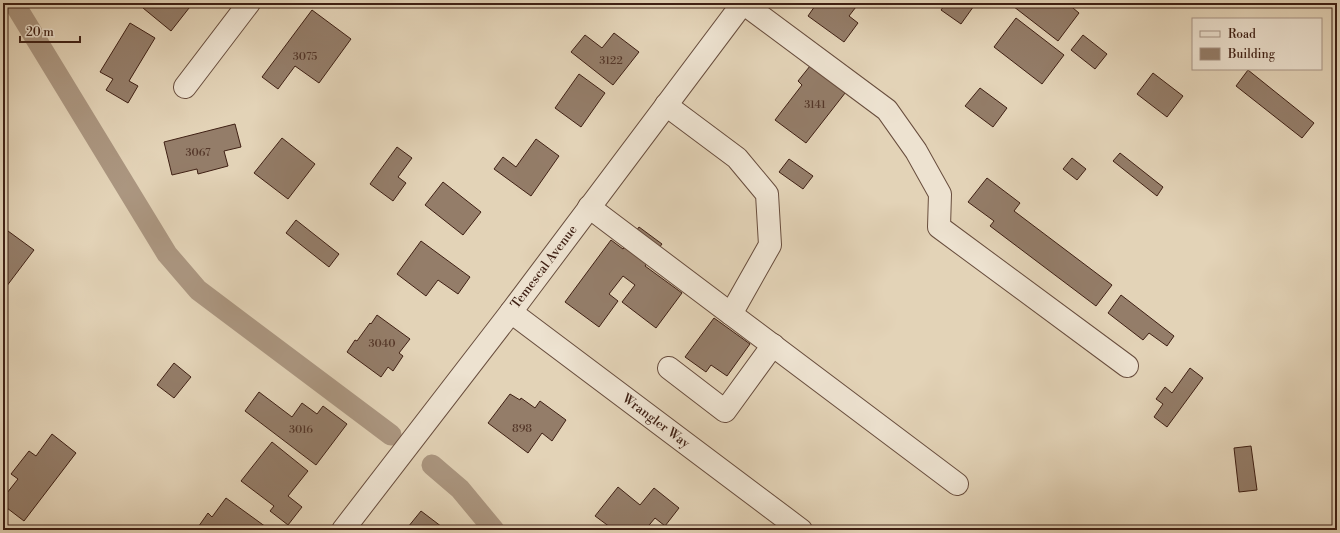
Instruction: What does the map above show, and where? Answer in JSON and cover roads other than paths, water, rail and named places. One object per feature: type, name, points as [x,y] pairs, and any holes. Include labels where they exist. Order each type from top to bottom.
[{"type":"street","points":[[185,87],[249,3]]},
{"type":"street","points":[[743,3],[887,110],[916,151],[940,194],[939,227],[1127,366]]},
{"type":"street","name":"Temescal Avenue","points":[[344,530],[511,312],[743,3]]},
{"type":"street","points":[[666,106],[737,158],[767,194],[770,245],[731,314]]},
{"type":"street","points":[[589,207],[957,484]]},
{"type":"street","name":"Wrangler Way","points":[[511,312],[801,530]]},
{"type":"street","points":[[669,368],[725,410],[773,345]]},
{"type":"waterway","points":[[14,3],[167,254],[198,290],[391,435]]},
{"type":"waterway","points":[[432,465],[460,489],[494,530]]}]
